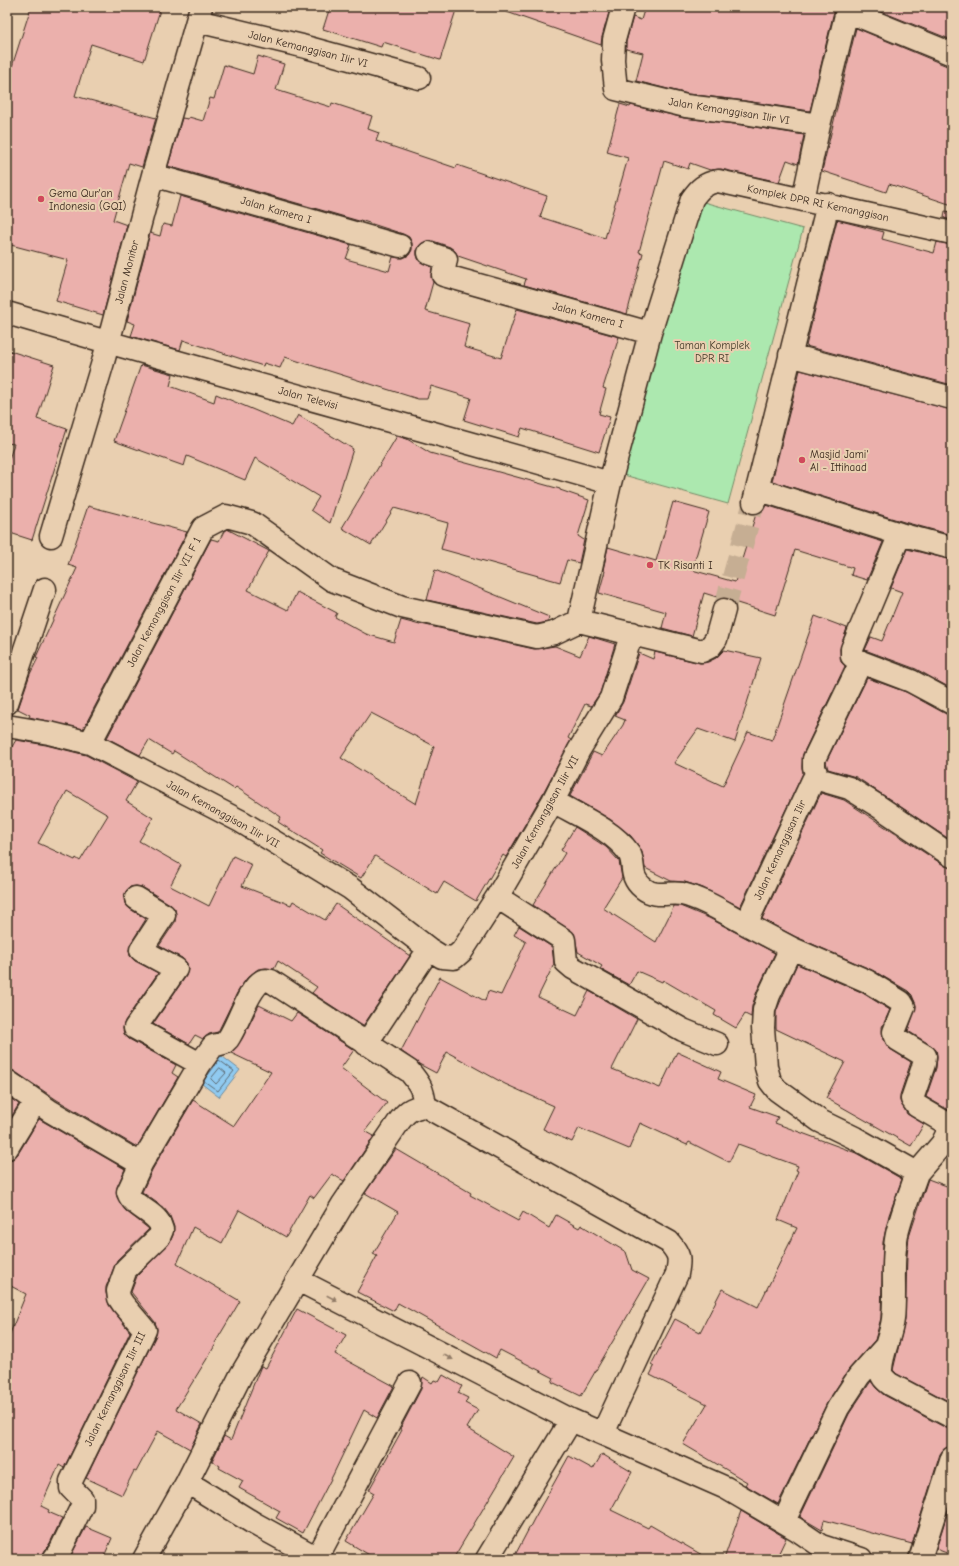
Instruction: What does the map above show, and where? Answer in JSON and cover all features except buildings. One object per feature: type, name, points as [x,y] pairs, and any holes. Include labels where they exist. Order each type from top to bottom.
[{"type":"street","name":"Jalan Kemanggisan Ilir VI","points":[[623,7],[614,40],[613,60],[616,89],[686,106],[744,113],[820,125]]},
{"type":"street","points":[[803,200],[848,9],[952,54]]},
{"type":"street","name":"Jalan Kemanggisan Ilir VI","points":[[199,14],[302,46],[419,78]]},
{"type":"street","name":"Jalan Monitor","points":[[51,536],[104,362],[107,343],[153,174],[199,14]]},
{"type":"street","name":"Jalan Kamera I","points":[[153,174],[400,246]]},
{"type":"street","name":"Komplek DPR RI Kemanggisan","points":[[650,332],[692,199],[701,188],[709,182],[718,181],[952,232]]},
{"type":"street","points":[[828,204],[756,495],[952,548]]},
{"type":"street","name":"Jalan Kamera I","points":[[429,254],[446,259],[443,275],[650,332]]},
{"type":"street","name":"Jalan Televisi","points":[[7,313],[107,343],[610,483]]},
{"type":"street","points":[[650,332],[610,483],[579,621],[702,651],[710,647],[716,639],[724,610]]},
{"type":"street","points":[[790,355],[952,398]]},
{"type":"street","name":"Jalan Kemanggisan Ilir VII F 1","points":[[90,743],[203,528],[226,516],[252,523],[332,580],[402,607],[537,637],[554,633],[579,621]]},
{"type":"street","points":[[900,534],[852,649],[852,656],[861,662],[911,681],[952,703]]},
{"type":"street","points":[[7,703],[45,588]]},
{"type":"street","name":"Jalan Kemanggisan Ilir VII","points":[[7,726],[49,733],[90,743],[242,822],[350,888],[429,949],[442,957],[454,958],[462,951],[497,897],[553,801],[579,750],[610,698],[632,633]]},
{"type":"street","points":[[861,662],[814,759],[814,767],[818,779],[849,788],[952,856]]},
{"type":"street","name":"Jalan Kemanggisan Ilir","points":[[746,924],[808,789],[813,780],[818,779]]},
{"type":"street","points":[[553,801],[609,833],[623,846],[630,854],[635,879],[644,889],[656,895],[673,893],[682,894],[706,903],[791,948],[867,981],[901,1002],[904,1007],[894,1032],[895,1036],[897,1039],[925,1056],[924,1064],[912,1099],[917,1106],[952,1125],[942,1144],[917,1173],[897,1234],[893,1274],[893,1320],[885,1346],[880,1371],[883,1378],[890,1384],[952,1417]]},
{"type":"street","points":[[497,897],[564,940],[566,962],[573,968],[684,1030],[717,1044]]},
{"type":"street","points":[[136,898],[164,915],[141,950],[176,969],[135,1028],[200,1064]]},
{"type":"street","points":[[791,948],[769,995],[764,1010],[763,1028],[766,1067],[770,1081],[777,1090],[820,1121],[855,1138],[917,1173]]},
{"type":"street","points":[[366,1044],[429,949]]},
{"type":"street","points":[[7,1082],[35,1102],[142,1164],[200,1064],[213,1046],[224,1043],[228,1039],[254,989],[261,982],[266,980],[277,984],[409,1071],[420,1085],[424,1094],[425,1106]]},
{"type":"street","points":[[7,1148],[35,1102]]},
{"type":"street","points":[[144,1559],[187,1482],[241,1375],[343,1204],[407,1112],[416,1107],[425,1106],[669,1242],[678,1252],[680,1260],[677,1274],[603,1433]]},
{"type":"street","name":"Jalan Kemanggisan Ilir III","points":[[54,1559],[61,1549],[82,1506],[82,1499],[71,1488],[71,1481],[145,1330],[119,1298],[118,1292],[126,1269],[159,1237],[162,1230],[158,1221],[151,1214],[137,1205],[129,1197],[128,1192],[142,1164]]},
{"type":"street","points":[[298,1280],[571,1420],[726,1488],[784,1522],[821,1546],[861,1559]]},
{"type":"street","points":[[784,1522],[838,1408],[859,1376],[885,1346]]},
{"type":"street","points":[[187,1482],[255,1524],[318,1558],[410,1383]]},
{"type":"street","points":[[487,1559],[571,1420]]},
{"type":"street","points":[[920,1559],[952,1458]]},
{"type":"green space","name":"Taman Komplek DPR RI","points":[[696,200],[803,229],[728,504],[620,474]]},
{"type":"water","points":[[219,1054],[240,1070],[219,1097],[198,1081]]},
{"type":"tunnel","points":[[724,610],[754,502]]},
{"type":"place","name":"Gema Qur'an Indonesia (GQI)","points":[[41,199]]},
{"type":"place","name":"Masjid Jami' Al - Ittihaad","points":[[802,460]]},
{"type":"place","name":"TK Risanti I","points":[[650,565]]}]
